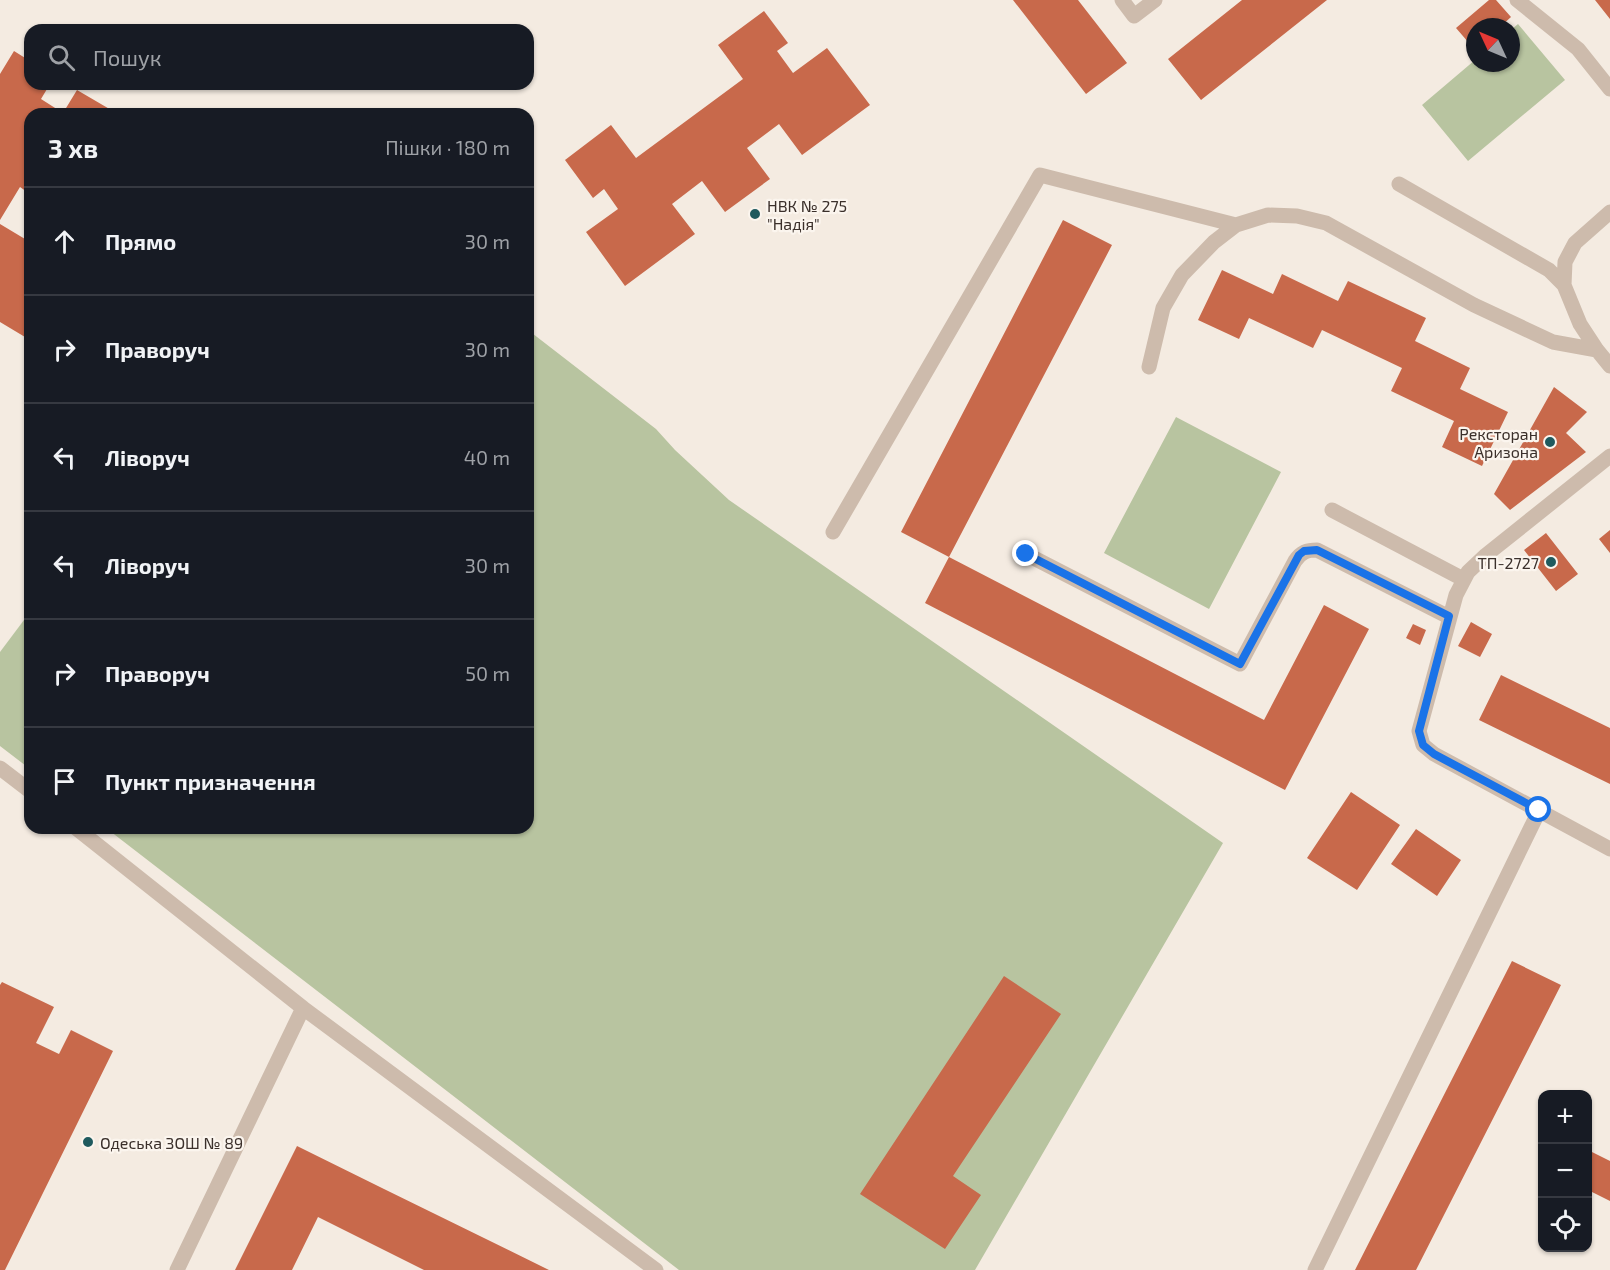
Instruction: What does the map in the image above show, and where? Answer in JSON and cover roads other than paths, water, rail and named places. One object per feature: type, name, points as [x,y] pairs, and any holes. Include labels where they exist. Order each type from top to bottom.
[{"type":"lane","points":[[1122,0],[1134,16],[1155,0]]},
{"type":"lane","points":[[1517,0],[1578,49],[1610,89]]},
{"type":"lane","points":[[833,532],[1041,175],[1236,225]]},
{"type":"lane","points":[[1399,184],[1549,270],[1563,285],[1580,324],[1596,350],[1610,366]]},
{"type":"lane","points":[[1563,285],[1565,262],[1575,243],[1610,212]]},
{"type":"lane","points":[[1149,367],[1163,308],[1182,275],[1214,242],[1236,225],[1268,215],[1297,216],[1326,223],[1474,305],[1553,342],[1596,350]]},
{"type":"lane","points":[[1610,456],[1486,555],[1463,579],[1449,616],[1419,731],[1423,745],[1434,754],[1610,849]]},
{"type":"lane","points":[[1332,510],[1463,579]]},
{"type":"lane","points":[[1026,554],[1240,664],[1295,561],[1299,555],[1311,550],[1317,550],[1449,616]]},
{"type":"lane","points":[[0,768],[24,786]]},
{"type":"lane","points":[[1315,1270],[1539,810]]},
{"type":"lane","points":[[84,834],[303,1008],[656,1270]]},
{"type":"lane","points":[[177,1270],[303,1008]]},
{"type":"place","name":"НВК № 275 \"Надія\"","points":[[755,214]]},
{"type":"place","name":"Рексторан Аризона","points":[[1550,442]]},
{"type":"place","name":"ТП-2727","points":[[1551,562]]},
{"type":"place","name":"Одеська ЗОШ № 89","points":[[88,1142]]}]
